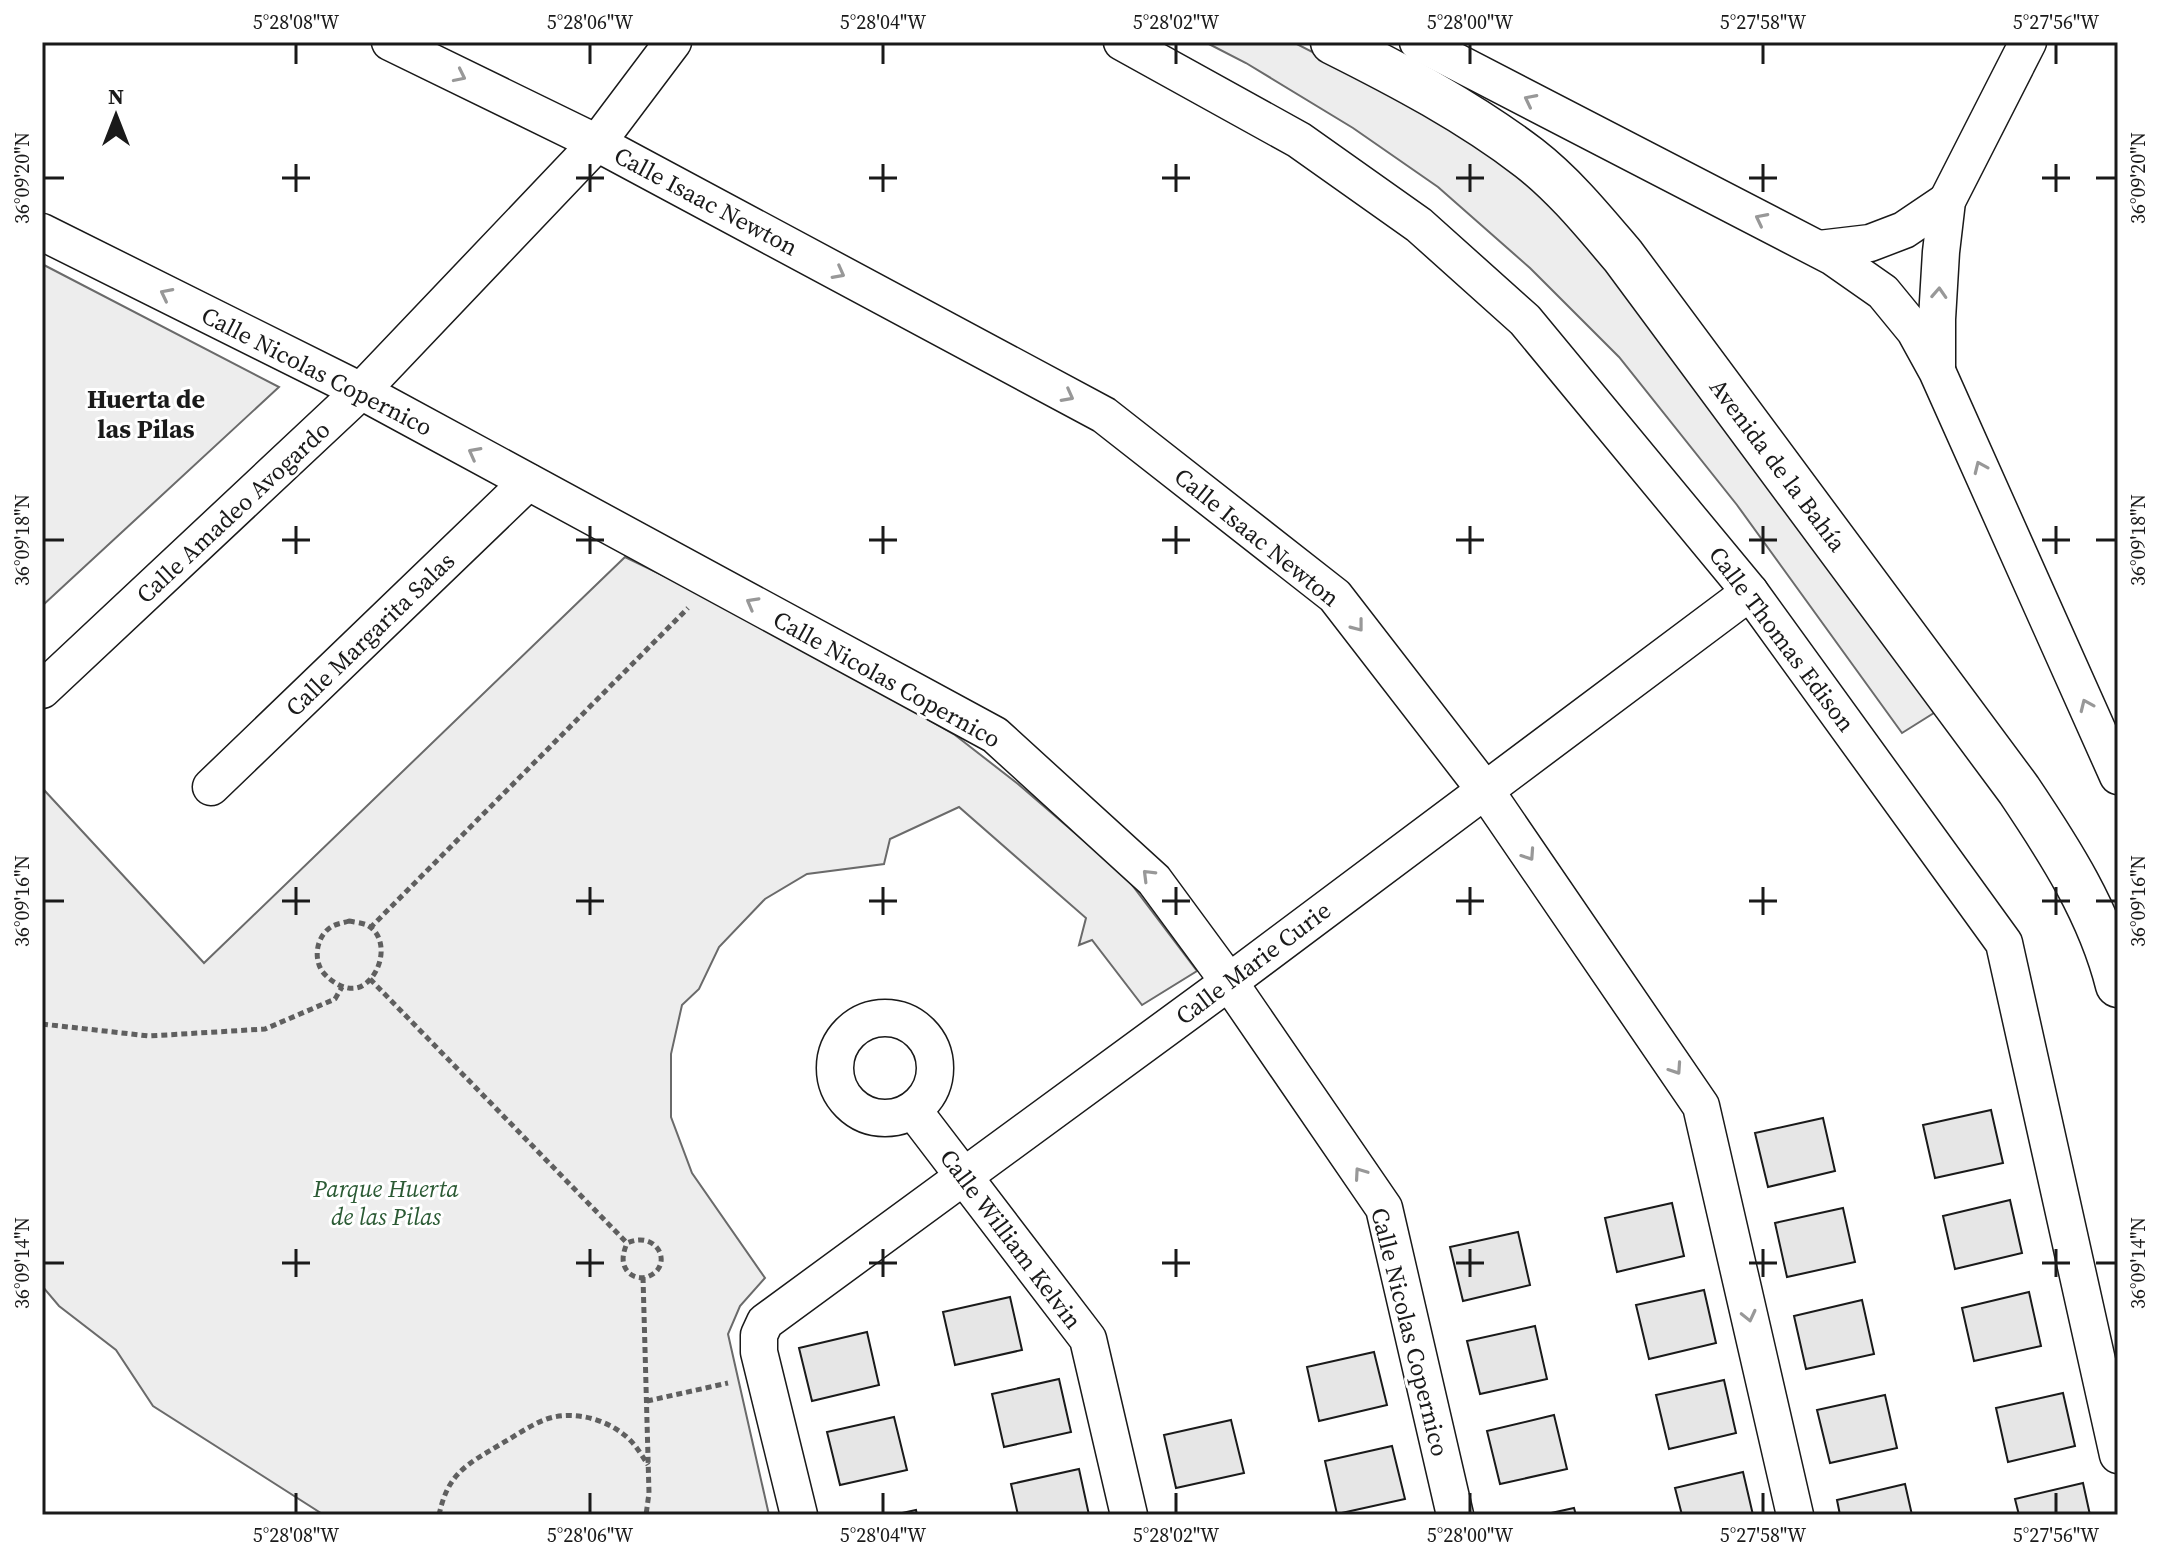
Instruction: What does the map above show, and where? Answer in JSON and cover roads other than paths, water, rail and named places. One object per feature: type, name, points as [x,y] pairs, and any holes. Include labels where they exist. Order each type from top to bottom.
[{"type":"street","name":"Calle Isaac Newton","points":[[390,42],[597,143],[1104,415],[1335,596],[1485,790],[1701,1106],[1795,1515]]},
{"type":"street","name":"Calle Amadeo Avogardo","points":[[42,690],[361,391],[597,143],[673,42]]},
{"type":"street","name":"Calle Thomas Edison","points":[[1122,42],[1299,140],[1419,225],[1525,320],[1750,592],[2004,943],[2118,1455]]},
{"type":"street","name":"Avenida de la Bahía","points":[[1333,42],[1411,81],[1531,159],[1573,198],[1623,256],[2019,790],[2058,848],[2086,898],[2118,985]]},
{"type":"street","points":[[1418,42],[1819,249],[1883,292],[1915,331],[1937,371],[2118,776]]},
{"type":"street","points":[[1937,371],[1940,265],[1947,201],[2028,42]]},
{"type":"street","points":[[1819,249],[1870,243],[1904,230],[1947,201]]},
{"type":"street","name":"Calle Nicolas Copernico","points":[[42,232],[361,391],[995,735],[1154,880],[1229,982],[1384,1208],[1455,1515]]},
{"type":"street","name":"Calle Margarita Salas","points":[[211,787],[528,482]]},
{"type":"street","name":"Calle Marie Curie","points":[[799,1515],[759,1352],[759,1335],[765,1322],[1229,982],[1750,592]]},
{"type":"street","name":"Calle William Kelvin","points":[[913,1110],[1088,1339],[1129,1515]]},
{"type":"district","name":"Huerta de las Pilas","points":[[146,414]]},
{"type":"park label","name":"Parque Huerta de las Pilas","points":[[386,1202]]}]
